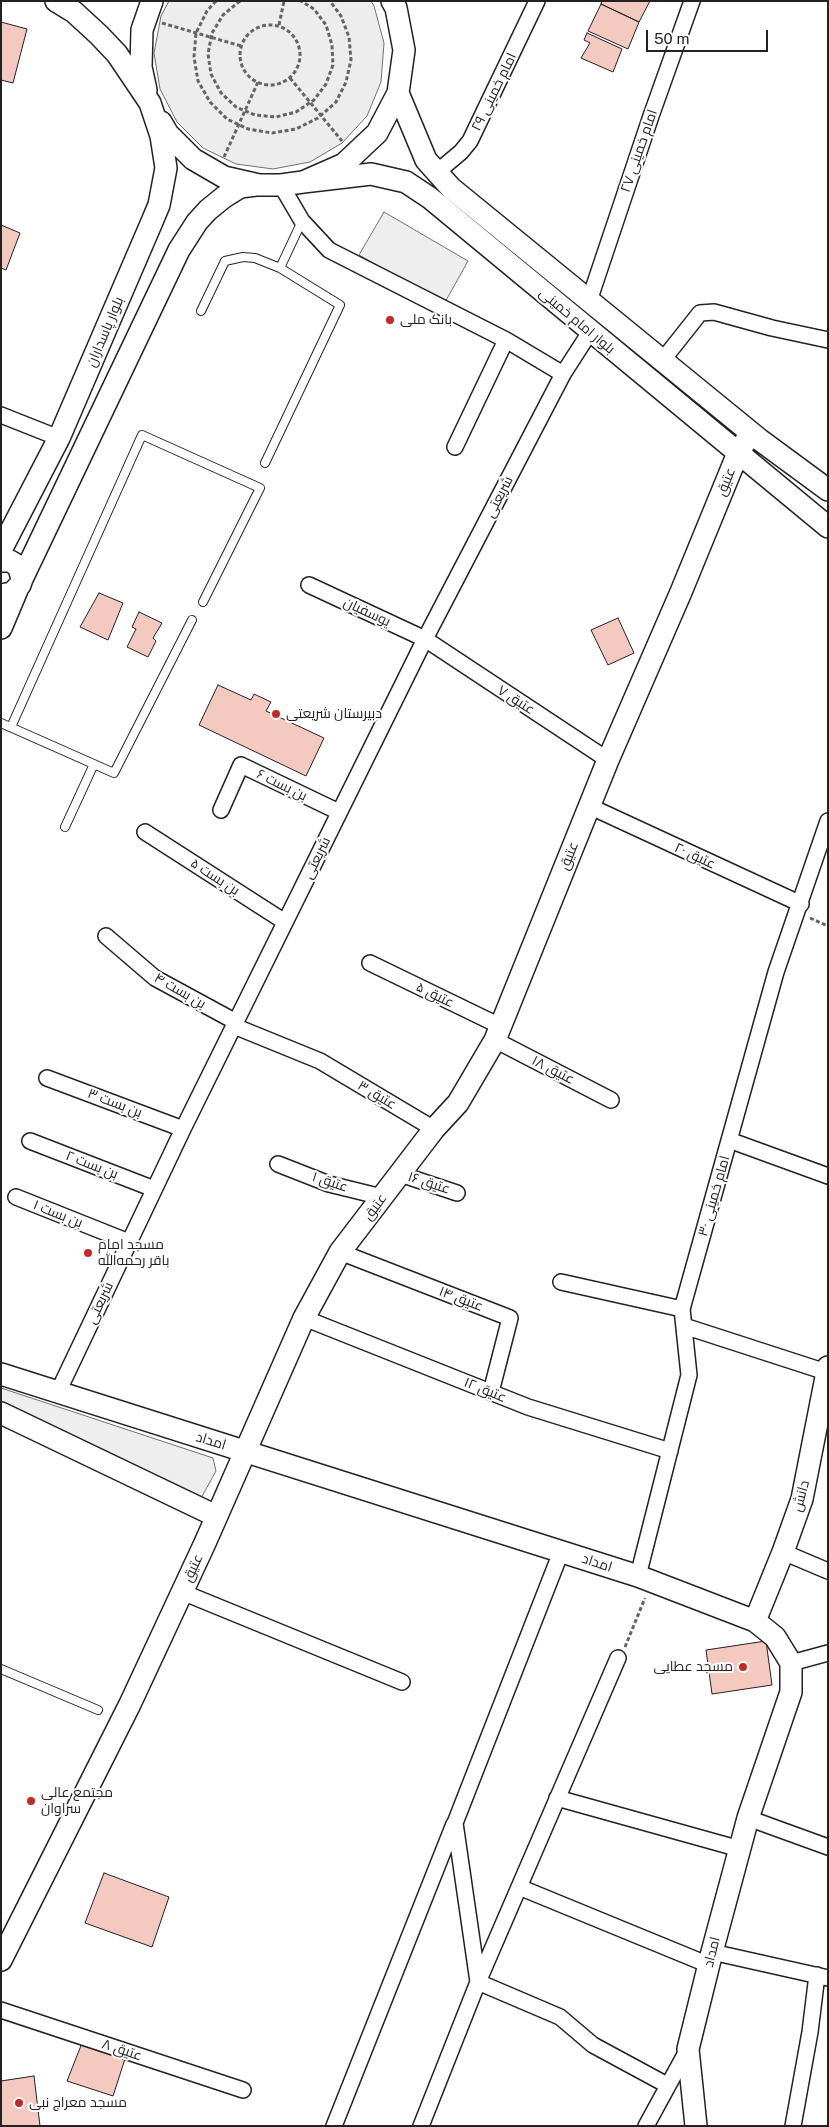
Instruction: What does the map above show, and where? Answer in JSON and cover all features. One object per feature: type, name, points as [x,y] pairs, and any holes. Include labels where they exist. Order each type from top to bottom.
[{"type":"street","points":[[56,1],[74,12],[117,54],[168,134],[193,159],[224,176],[259,185]]},
{"type":"street","points":[[1,628],[13,588],[183,242],[197,222],[224,197],[240,187],[303,182],[344,164],[378,133],[398,93],[404,50],[396,8],[392,1]]},
{"type":"street","name":"امام خمینی ۲۹","points":[[436,173],[461,152],[470,141],[537,1]]},
{"type":"street","name":"امام خمینی ۲۷","points":[[589,301],[692,1]]},
{"type":"street","points":[[149,10],[142,30],[141,67],[150,103]]},
{"type":"street","name":"بلوار امام خمینی","points":[[398,93],[426,160],[451,188],[662,361],[828,490]]},
{"type":"street","name":"بلوار پاسداران","points":[[1,550],[59,438],[159,205],[166,168],[161,136],[150,103]]},
{"type":"street","name":"بلوار امام خمینی","points":[[303,182],[371,174],[406,182],[430,198],[828,527]]},
{"type":"street","points":[[281,185],[302,221],[330,250],[506,340],[563,374]]},
{"type":"street","points":[[662,361],[700,313],[714,312],[772,328],[828,340]]},
{"type":"street","name":"شریعتی","points":[[58,1392],[183,1129],[425,639],[563,374],[590,332]]},
{"type":"street","points":[[455,447],[506,340]]},
{"type":"street","points":[[1,415],[59,438]]},
{"type":"street","name":"عتیق","points":[[1,1960],[130,1704],[304,1318],[340,1252],[434,1129],[458,1103],[498,1033],[608,760],[681,592],[738,453],[751,432]]},
{"type":"street","points":[[1,561],[10,561],[16,564],[22,574],[13,588]]},
{"type":"street","name":"یوسفیان","points":[[309,586],[425,639]]},
{"type":"street","name":"عتیق ۷","points":[[425,639],[608,760]]},
{"type":"street","name":"بن بست ۶","points":[[221,810],[241,765],[339,812]]},
{"type":"street","name":"عتیق ۲۰","points":[[589,806],[799,909]]},
{"type":"street","name":"امام خمینی ۳۰","points":[[645,1578],[670,1451],[689,1375],[682,1309],[776,972],[828,822]]},
{"type":"street","name":"بن بست ۵","points":[[145,832],[285,922]]},
{"type":"street","name":"بن بست ۴","points":[[106,936],[155,978],[235,1024],[320,1061]]},
{"type":"street","name":"عتیق ۵","points":[[370,964],[498,1033]]},
{"type":"street","name":"عتیق ۱۸","points":[[498,1033],[611,1100]]},
{"type":"street","name":"عتیق ۳","points":[[320,1061],[434,1129]]},
{"type":"street","name":"بن بست ۳","points":[[48,1078],[183,1129]]},
{"type":"street","points":[[729,1140],[828,1176]]},
{"type":"street","name":"بن بست ۲","points":[[30,1141],[154,1189]]},
{"type":"street","name":"عتیق ۱","points":[[278,1164],[329,1184],[382,1197]]},
{"type":"street","name":"عتیق ۱۶","points":[[400,1174],[457,1193]]},
{"type":"street","name":"بن بست ۱","points":[[16,1197],[129,1242]]},
{"type":"street","name":"عتیق ۱۴","points":[[340,1252],[510,1318],[490,1392]]},
{"type":"street","points":[[561,1282],[682,1309]]},
{"type":"street","name":"عتیق ۱۲","points":[[304,1318],[528,1407],[670,1451]]},
{"type":"street","points":[[684,1326],[827,1369]]},
{"type":"street","name":"دانش","points":[[755,1621],[802,1499],[827,1369]]},
{"type":"street","name":"امداد","points":[[1,1374],[645,1578],[755,1621],[775,1636],[791,1663],[791,1692],[748,1818],[710,1958],[688,2050],[696,2126]]},
{"type":"street","points":[[1,1413],[216,1516]]},
{"type":"street","points":[[334,2126],[561,1552]]},
{"type":"street","points":[[783,1552],[828,1571]]},
{"type":"street","points":[[182,1592],[402,1682]]},
{"type":"street","points":[[791,1663],[828,1653]]},
{"type":"street","points":[[421,2126],[478,1982],[618,1658]]},
{"type":"street","points":[[557,1798],[740,1849]]},
{"type":"street","points":[[748,1818],[828,1847]]},
{"type":"street","points":[[454,1823],[478,1982]]},
{"type":"street","points":[[519,1887],[710,1958],[822,1977],[793,2126]]},
{"type":"street","points":[[478,1982],[560,2017],[593,2045],[667,2084]]},
{"type":"street","name":"عتیق ۸","points":[[1,2010],[242,2090]]},
{"type":"street","points":[[646,2126],[667,2084],[688,2050]]},
{"type":"lane","points":[[280,268],[302,221]]},
{"type":"lane","points":[[201,311],[225,261],[243,257],[255,258],[280,268],[340,305],[265,463]]},
{"type":"lane","points":[[11,727],[142,435],[260,488],[204,602]]},
{"type":"lane","points":[[1,723],[114,772],[192,620]]},
{"type":"lane","points":[[65,827],[94,764]]},
{"type":"lane","points":[[1,1669],[98,1710]]},
{"type":"path","points":[[216,1],[207,11],[196,33],[194,57],[198,81],[210,102],[227,118],[248,129],[272,133],[296,129],[321,115],[336,102],[346,82],[351,60],[349,37],[341,16],[330,1]]},
{"type":"path","points":[[240,1],[222,15],[211,37],[208,54],[211,74],[221,93],[236,107],[255,115],[276,117],[296,112],[310,103],[326,84],[333,64],[332,45],[326,25],[314,10],[301,1]]},
{"type":"path","points":[[279,25],[284,1]]},
{"type":"path","points":[[149,10],[196,33],[241,46]]},
{"type":"path","points":[[279,25],[292,34],[300,47],[301,58],[298,68],[290,78],[273,85],[258,82],[246,73],[241,64],[241,46],[245,37],[260,26],[279,25]]},
{"type":"path","points":[[290,78],[354,155]]},
{"type":"path","points":[[217,172],[258,82]]},
{"type":"path","points":[[799,909],[828,926]]},
{"type":"path","points":[[618,1658],[628,1643],[645,1578]]},
{"type":"shaded area","points":[[169,1],[371,1],[384,43],[381,82],[367,116],[342,143],[310,162],[273,169],[236,164],[203,148],[177,122],[160,89],[154,53],[161,16]]},
{"type":"shaded area","points":[[384,212],[468,261],[444,304],[359,255]]},
{"type":"shaded area","points":[[1,1388],[213,1458],[216,1471],[200,1500],[1,1406]]},
{"type":"building","points":[[602,1],[650,1],[639,22],[601,4]]},
{"type":"building","points":[[601,4],[639,22],[628,49],[588,31]]},
{"type":"building","points":[[1,22],[27,29],[13,83],[1,80]]},
{"type":"building","points":[[587,33],[622,49],[613,72],[581,58],[590,43],[584,40]]},
{"type":"building","points":[[1,225],[20,233],[6,270],[1,268]]},
{"type":"building","points":[[99,593],[123,603],[108,640],[80,627]]},
{"type":"building","points":[[139,612],[162,623],[153,638],[156,641],[148,657],[127,647],[136,629],[132,627]]},
{"type":"building","points":[[618,618],[634,653],[608,665],[591,630]]},
{"type":"building","points":[[218,685],[251,700],[254,694],[271,702],[266,711],[324,738],[306,776],[199,725]]},
{"type":"building","points":[[766,1641],[772,1685],[712,1694],[706,1650]]},
{"type":"building","points":[[104,1873],[169,1897],[152,1947],[85,1923]]},
{"type":"building","points":[[82,2043],[125,2059],[113,2096],[67,2081]]},
{"type":"building","name":"مسجد معراج نبی","points":[[34,2076],[40,2126],[1,2126],[1,2081]]},
{"type":"place","name":"بانک ملی","points":[[390,320]]},
{"type":"place","name":"دبیرستان شریعتی","points":[[276,714]]},
{"type":"place","name":"مسجد امام باقر رحمه‌الله","points":[[88,1253]]},
{"type":"place","name":"مسجد عطایی","points":[[743,1667]]},
{"type":"place","name":"مجتمع عالی سراوان","points":[[31,1801]]},
{"type":"place","name":"مسجد معراج نبی","points":[[19,2103]]}]
